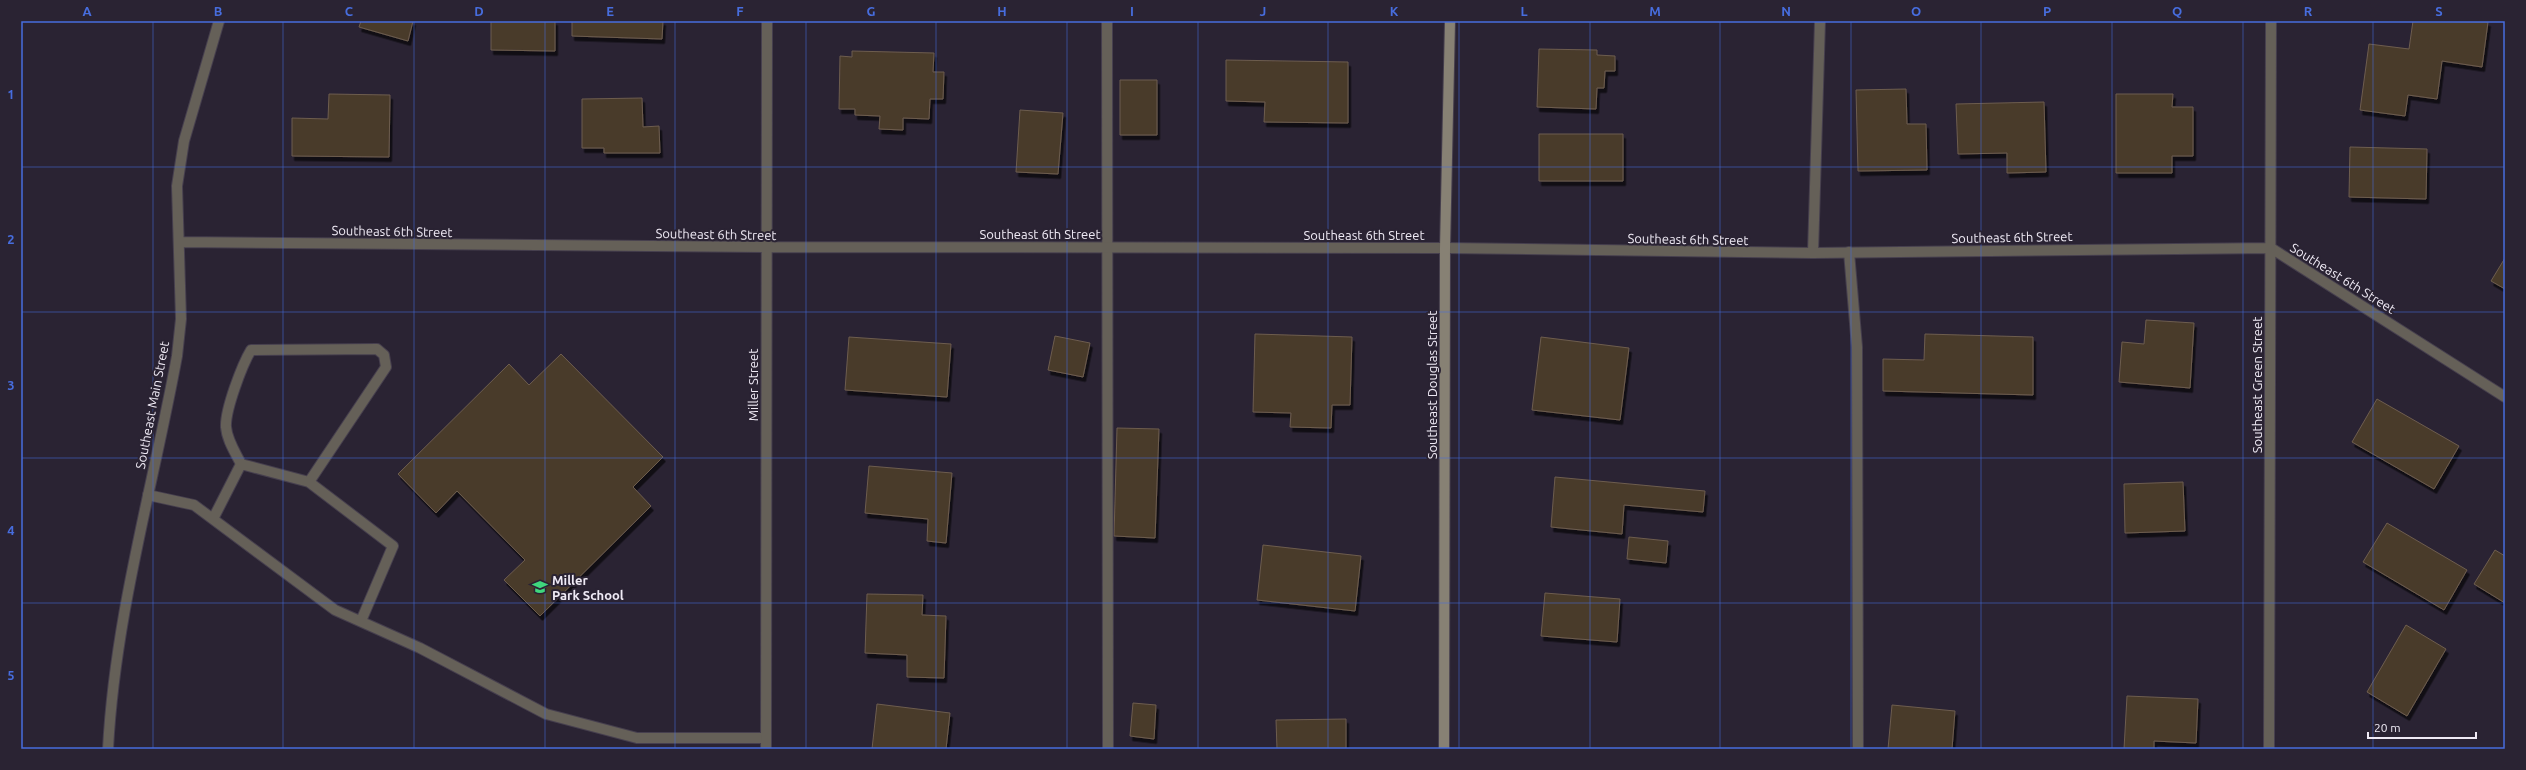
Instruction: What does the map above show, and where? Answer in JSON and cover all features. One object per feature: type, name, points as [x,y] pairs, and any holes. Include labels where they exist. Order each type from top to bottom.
[{"type":"street","name":"Southeast Main Street","points":[[108,749],[118,657],[129,579],[178,356],[181,319],[180,242],[177,186],[184,141],[219,21]]},
{"type":"street","name":"Miller Street","points":[[766,749],[765,247],[767,21]]},
{"type":"street","points":[[1107,21],[1106,247],[1108,749]]},
{"type":"street","name":"Southeast Douglas Street","points":[[1444,749],[1445,248],[1450,21]]},
{"type":"street","points":[[1813,253],[1820,21]]},
{"type":"street","name":"Southeast Green Street","points":[[2269,749],[2271,21]]},
{"type":"street","name":"Southeast 6th Street","points":[[180,242],[765,247],[1445,248],[1813,253],[2271,248],[2505,397]]},
{"type":"street","points":[[1849,252],[1857,347],[1858,749]]},
{"type":"street","points":[[309,482],[386,367],[384,355],[377,349],[251,350],[228,412],[226,425],[228,438],[241,464],[309,482],[393,546],[361,621]]},
{"type":"street","points":[[213,519],[241,464]]},
{"type":"street","points":[[148,495],[194,505],[335,610],[420,648],[546,714],[637,738],[766,738]]},
{"type":"building","points":[[361,21],[413,21],[408,41],[359,27]]},
{"type":"building","points":[[491,21],[555,21],[555,51],[491,50]]},
{"type":"building","points":[[572,21],[663,21],[662,39],[572,36]]},
{"type":"building","points":[[2413,21],[2488,22],[2482,67],[2442,61],[2437,99],[2408,95],[2405,116],[2360,110],[2369,44],[2409,49]]},
{"type":"building","points":[[1539,49],[1597,50],[1597,55],[1615,56],[1615,71],[1605,71],[1604,88],[1597,88],[1596,109],[1537,107]]},
{"type":"building","points":[[852,51],[934,53],[933,72],[944,72],[943,99],[930,99],[929,119],[903,118],[903,130],[879,129],[880,116],[855,115],[855,109],[839,109],[840,56],[852,57]]},
{"type":"building","points":[[1226,60],[1348,62],[1348,123],[1264,122],[1265,102],[1226,101]]},
{"type":"building","points":[[1120,80],[1157,80],[1157,135],[1120,135]]},
{"type":"building","points":[[1906,89],[1907,124],[1926,124],[1927,170],[1858,171],[1856,90]]},
{"type":"building","points":[[329,94],[390,95],[389,157],[292,156],[292,118],[328,119]]},
{"type":"building","points":[[2116,94],[2173,94],[2172,107],[2193,107],[2193,156],[2172,156],[2172,173],[2116,173]]},
{"type":"building","points":[[642,98],[643,127],[659,126],[660,153],[604,153],[604,148],[582,148],[582,99]]},
{"type":"building","points":[[2044,102],[2046,172],[2007,173],[2007,153],[1958,154],[1956,104]]},
{"type":"building","points":[[1020,110],[1063,113],[1058,174],[1016,172]]},
{"type":"building","points":[[1539,134],[1623,134],[1623,181],[1539,181]]},
{"type":"building","points":[[2350,147],[2427,149],[2426,199],[2349,197]]},
{"type":"building","points":[[2505,258],[2505,289],[2491,281]]},
{"type":"building","points":[[2146,320],[2194,323],[2190,388],[2119,382],[2122,342],[2144,344]]},
{"type":"building","points":[[1255,334],[1352,337],[1350,405],[1332,405],[1331,428],[1290,427],[1291,413],[1253,412]]},
{"type":"building","points":[[1925,334],[2033,337],[2033,395],[1883,391],[1883,359],[1924,360]]},
{"type":"building","points":[[1055,336],[1090,343],[1083,377],[1048,370]]},
{"type":"building","points":[[849,337],[951,344],[947,397],[845,390]]},
{"type":"building","points":[[1541,337],[1629,348],[1620,420],[1532,410]]},
{"type":"building","points":[[561,354],[663,457],[633,487],[651,506],[540,616],[504,580],[525,560],[457,491],[436,513],[398,474],[509,364],[529,385]]},
{"type":"building","points":[[2377,399],[2459,446],[2434,489],[2352,442]]},
{"type":"building","points":[[1117,428],[1159,429],[1155,538],[1114,536]]},
{"type":"building","points":[[869,466],[952,473],[946,543],[927,541],[928,519],[865,513]]},
{"type":"building","points":[[1555,477],[1705,491],[1703,512],[1624,505],[1622,534],[1551,527]]},
{"type":"building","points":[[2183,482],[2185,531],[2125,533],[2124,484]]},
{"type":"building","points":[[2387,523],[2467,570],[2444,610],[2363,562]]},
{"type":"building","points":[[1629,537],[1668,541],[1666,563],[1627,559]]},
{"type":"building","points":[[1263,545],[1361,556],[1355,611],[1257,600]]},
{"type":"building","points":[[2495,550],[2505,556],[2505,603],[2474,584]]},
{"type":"building","points":[[1545,593],[1620,599],[1617,642],[1541,636]]},
{"type":"building","points":[[867,594],[923,595],[922,615],[946,616],[944,678],[907,677],[907,655],[865,653]]},
{"type":"building","points":[[2406,625],[2446,649],[2407,716],[2367,692]]},
{"type":"building","points":[[2127,696],[2198,699],[2196,743],[2154,741],[2154,749],[2124,749]]},
{"type":"building","points":[[1133,703],[1156,705],[1154,739],[1130,736]]},
{"type":"building","points":[[877,704],[950,713],[946,749],[872,749]]},
{"type":"building","points":[[1892,705],[1955,711],[1952,749],[1888,749]]},
{"type":"building","points":[[1346,719],[1346,749],[1277,749],[1276,720]]},
{"type":"place","name":"Miller Park School","points":[[540,587]]}]
